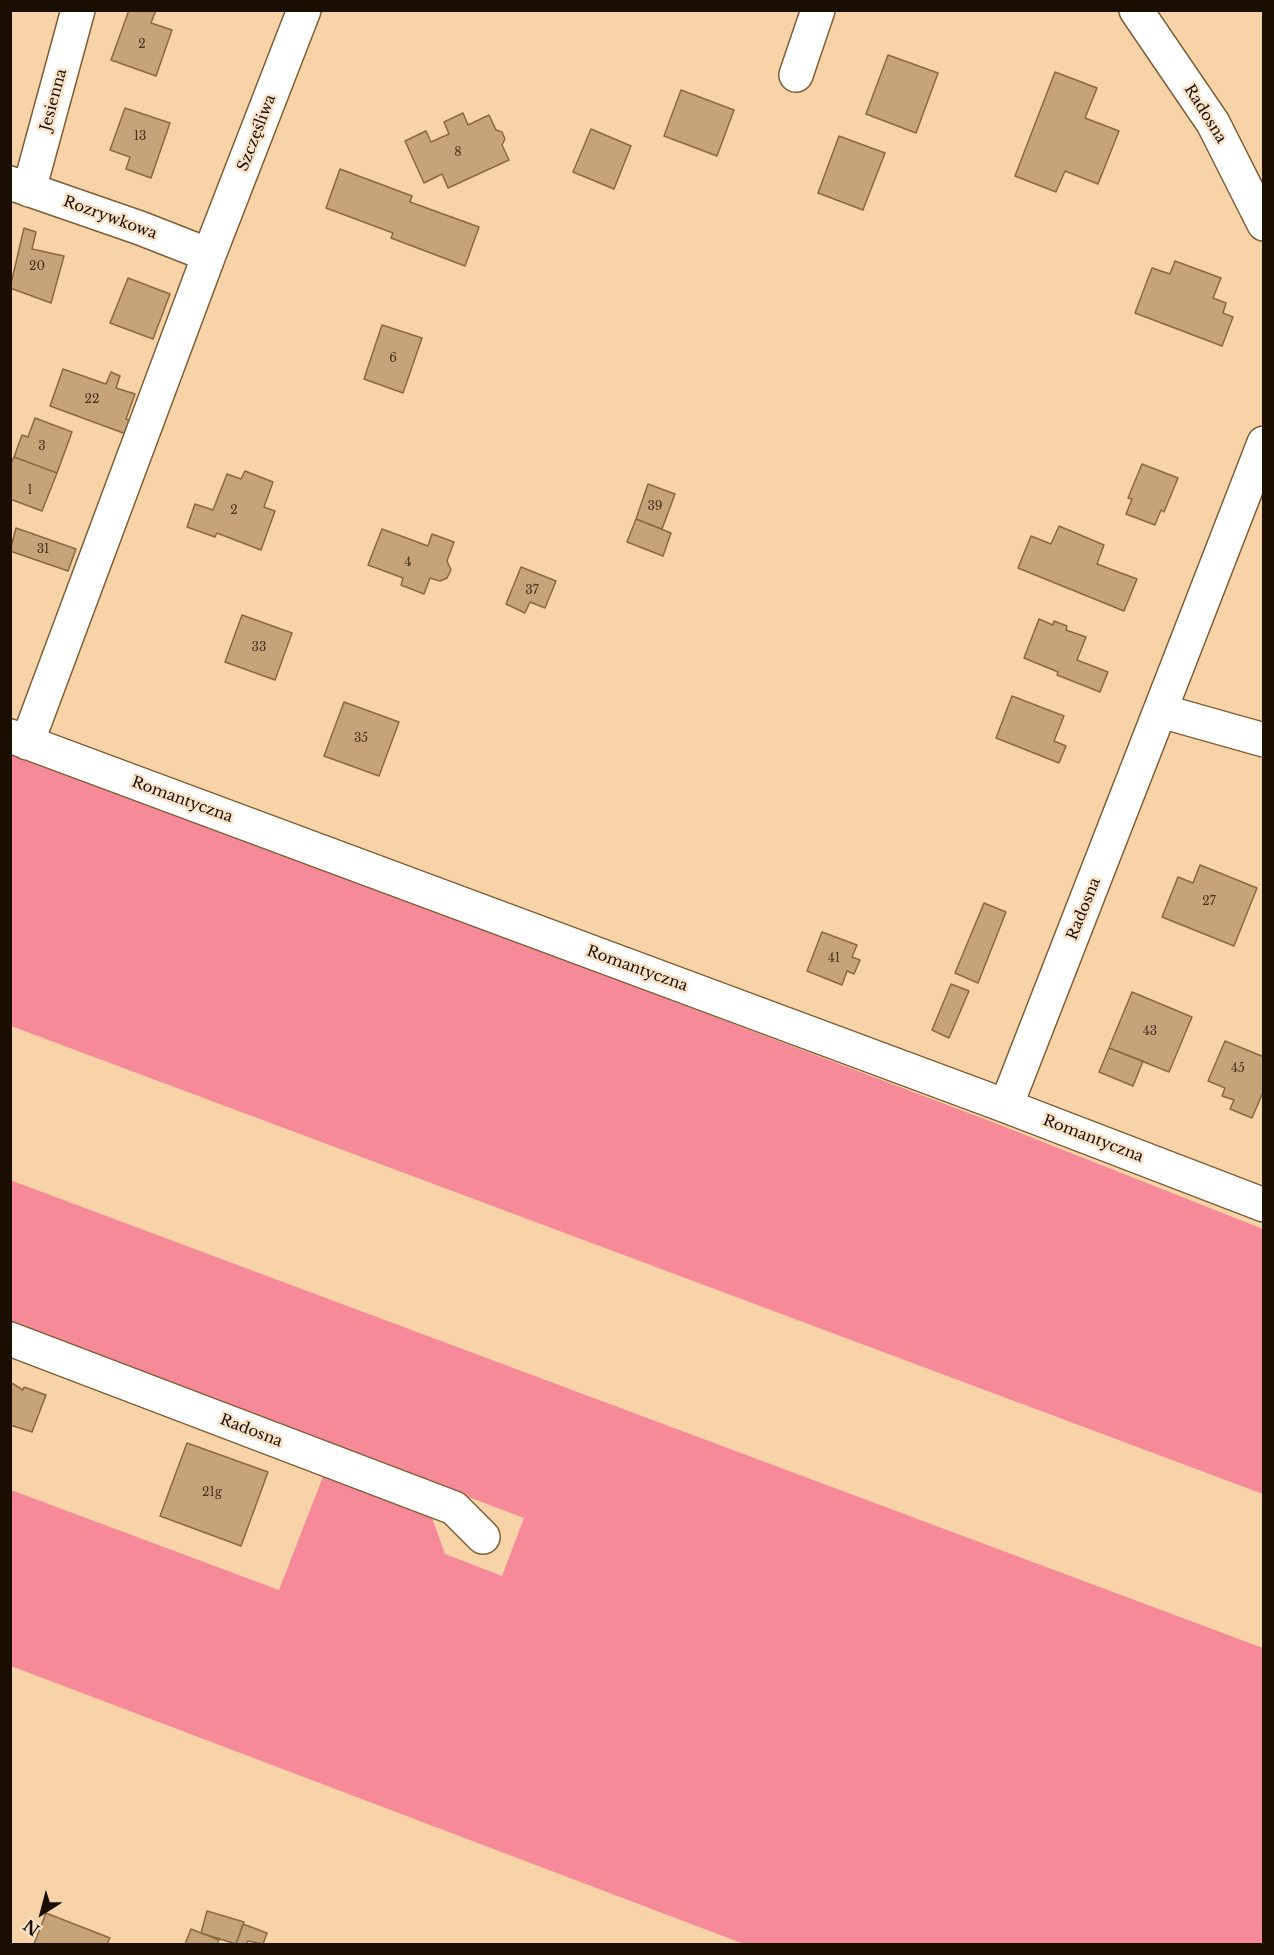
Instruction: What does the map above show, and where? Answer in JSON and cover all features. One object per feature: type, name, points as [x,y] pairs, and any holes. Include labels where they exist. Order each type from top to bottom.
[{"type":"street","name":"Jesienna","points":[[20,186],[78,10]]},
{"type":"street","name":"Szczęśliwa","points":[[19,739],[304,10]]},
{"type":"street","points":[[796,75],[818,10]]},
{"type":"street","name":"Radosna","points":[[1136,10],[1213,123],[1263,224]]},
{"type":"street","name":"Rozrywkowa","points":[[20,186],[209,255]]},
{"type":"street","name":"Radosna","points":[[1006,1106],[1263,443]]},
{"type":"street","points":[[1161,711],[1263,740]]},
{"type":"street","name":"Romantyczna","points":[[19,739],[1006,1106],[1263,1205]]},
{"type":"street","name":"Radosna","points":[[10,1339],[454,1508],[483,1537]]},
{"type":"shaded area","points":[[10,750],[995,1123],[1263,1229],[1263,1494],[11,1026]]},
{"type":"shaded area","points":[[10,1180],[1263,1648],[1263,1944],[744,1944],[11,1666],[11,1490],[279,1590],[324,1474],[432,1518],[445,1554],[502,1576],[524,1518],[11,1324]]},
{"type":"building","points":[[129,10],[156,10],[151,23],[172,30],[156,76],[111,60]]},
{"type":"building","points":[[888,55],[938,73],[916,133],[866,114]]},
{"type":"building","points":[[1055,72],[1097,88],[1085,118],[1119,131],[1098,184],[1065,171],[1056,192],[1015,176]]},
{"type":"building","points":[[681,90],[734,110],[717,156],[664,136]]},
{"type":"building","points":[[125,108],[170,123],[151,178],[126,169],[130,157],[110,150]]},
{"type":"building","points":[[463,113],[468,125],[489,115],[496,130],[502,132],[505,139],[502,145],[509,160],[448,188],[442,174],[424,183],[405,141],[426,131],[431,142],[449,134],[444,122]]},
{"type":"building","points":[[591,129],[631,146],[614,189],[573,172]]},
{"type":"building","points":[[839,136],[885,153],[863,210],[818,193]]},
{"type":"building","points":[[340,169],[412,196],[410,202],[479,227],[465,266],[391,238],[393,233],[326,208]]},
{"type":"building","points":[[24,228],[36,232],[32,249],[64,256],[51,303],[10,288]]},
{"type":"building","points":[[1175,261],[1221,278],[1213,298],[1226,303],[1223,313],[1233,317],[1222,346],[1135,313],[1152,268],[1170,274]]},
{"type":"building","points":[[128,278],[170,294],[153,339],[110,323]]},
{"type":"building","points":[[382,325],[422,338],[403,393],[364,379]]},
{"type":"building","points":[[63,369],[106,384],[111,372],[120,376],[116,388],[135,394],[126,419],[131,421],[126,434],[50,406]]},
{"type":"building","points":[[35,418],[72,432],[57,473],[14,457],[22,435],[28,437]]},
{"type":"building","points":[[14,457],[57,473],[42,511],[10,499],[10,466]]},
{"type":"building","points":[[1142,464],[1178,478],[1164,512],[1161,510],[1155,525],[1126,514],[1132,499],[1128,498]]},
{"type":"building","points":[[245,471],[273,482],[264,507],[275,511],[261,550],[217,533],[215,537],[187,527],[195,504],[213,510],[227,474],[241,479]]},
{"type":"building","points":[[648,484],[675,494],[662,529],[636,519]]},
{"type":"building","points":[[636,519],[671,533],[663,556],[627,542]]},
{"type":"building","points":[[1059,526],[1104,545],[1097,564],[1137,579],[1124,611],[1018,568],[1031,536],[1051,544]]},
{"type":"building","points":[[16,528],[76,549],[68,571],[10,551]]},
{"type":"building","points":[[382,529],[428,546],[432,534],[454,542],[447,561],[451,570],[447,578],[440,581],[430,578],[424,594],[401,585],[403,578],[368,565]]},
{"type":"building","points":[[521,567],[556,581],[545,608],[530,602],[525,613],[506,604]]},
{"type":"building","points":[[242,615],[292,633],[275,680],[225,662]]},
{"type":"building","points":[[1039,619],[1053,625],[1054,621],[1067,626],[1066,630],[1086,637],[1077,660],[1108,672],[1100,692],[1057,675],[1058,672],[1024,658]]},
{"type":"building","points":[[1012,696],[1064,716],[1054,741],[1066,746],[1059,763],[996,738]]},
{"type":"building","points":[[344,702],[399,722],[379,776],[324,756]]},
{"type":"building","points":[[1200,865],[1257,888],[1234,946],[1162,917],[1178,877],[1193,883]]},
{"type":"building","points":[[984,903],[1006,912],[978,983],[955,973]]},
{"type":"building","points":[[822,932],[857,945],[852,957],[860,960],[854,974],[847,971],[842,985],[807,971]]},
{"type":"building","points":[[951,984],[969,991],[949,1038],[932,1030]]},
{"type":"building","points":[[1132,992],[1192,1017],[1169,1072],[1109,1048]]},
{"type":"building","points":[[1225,1041],[1264,1057],[1264,1090],[1252,1118],[1230,1109],[1234,1100],[1222,1096],[1225,1088],[1208,1081]]},
{"type":"building","points":[[1109,1048],[1143,1061],[1133,1086],[1099,1072]]},
{"type":"building","points":[[10,1382],[23,1390],[24,1387],[46,1395],[32,1432],[10,1425]]},
{"type":"building","points":[[187,1443],[268,1472],[241,1546],[160,1516]]},
{"type":"building","points":[[207,1911],[244,1922],[236,1944],[201,1933]]},
{"type":"building","points":[[46,1913],[110,1938],[107,1944],[34,1944]]},
{"type":"building","points":[[243,1924],[267,1933],[263,1944],[248,1941],[246,1944],[236,1944]]},
{"type":"building","points":[[191,1929],[219,1940],[217,1944],[185,1944]]}]
